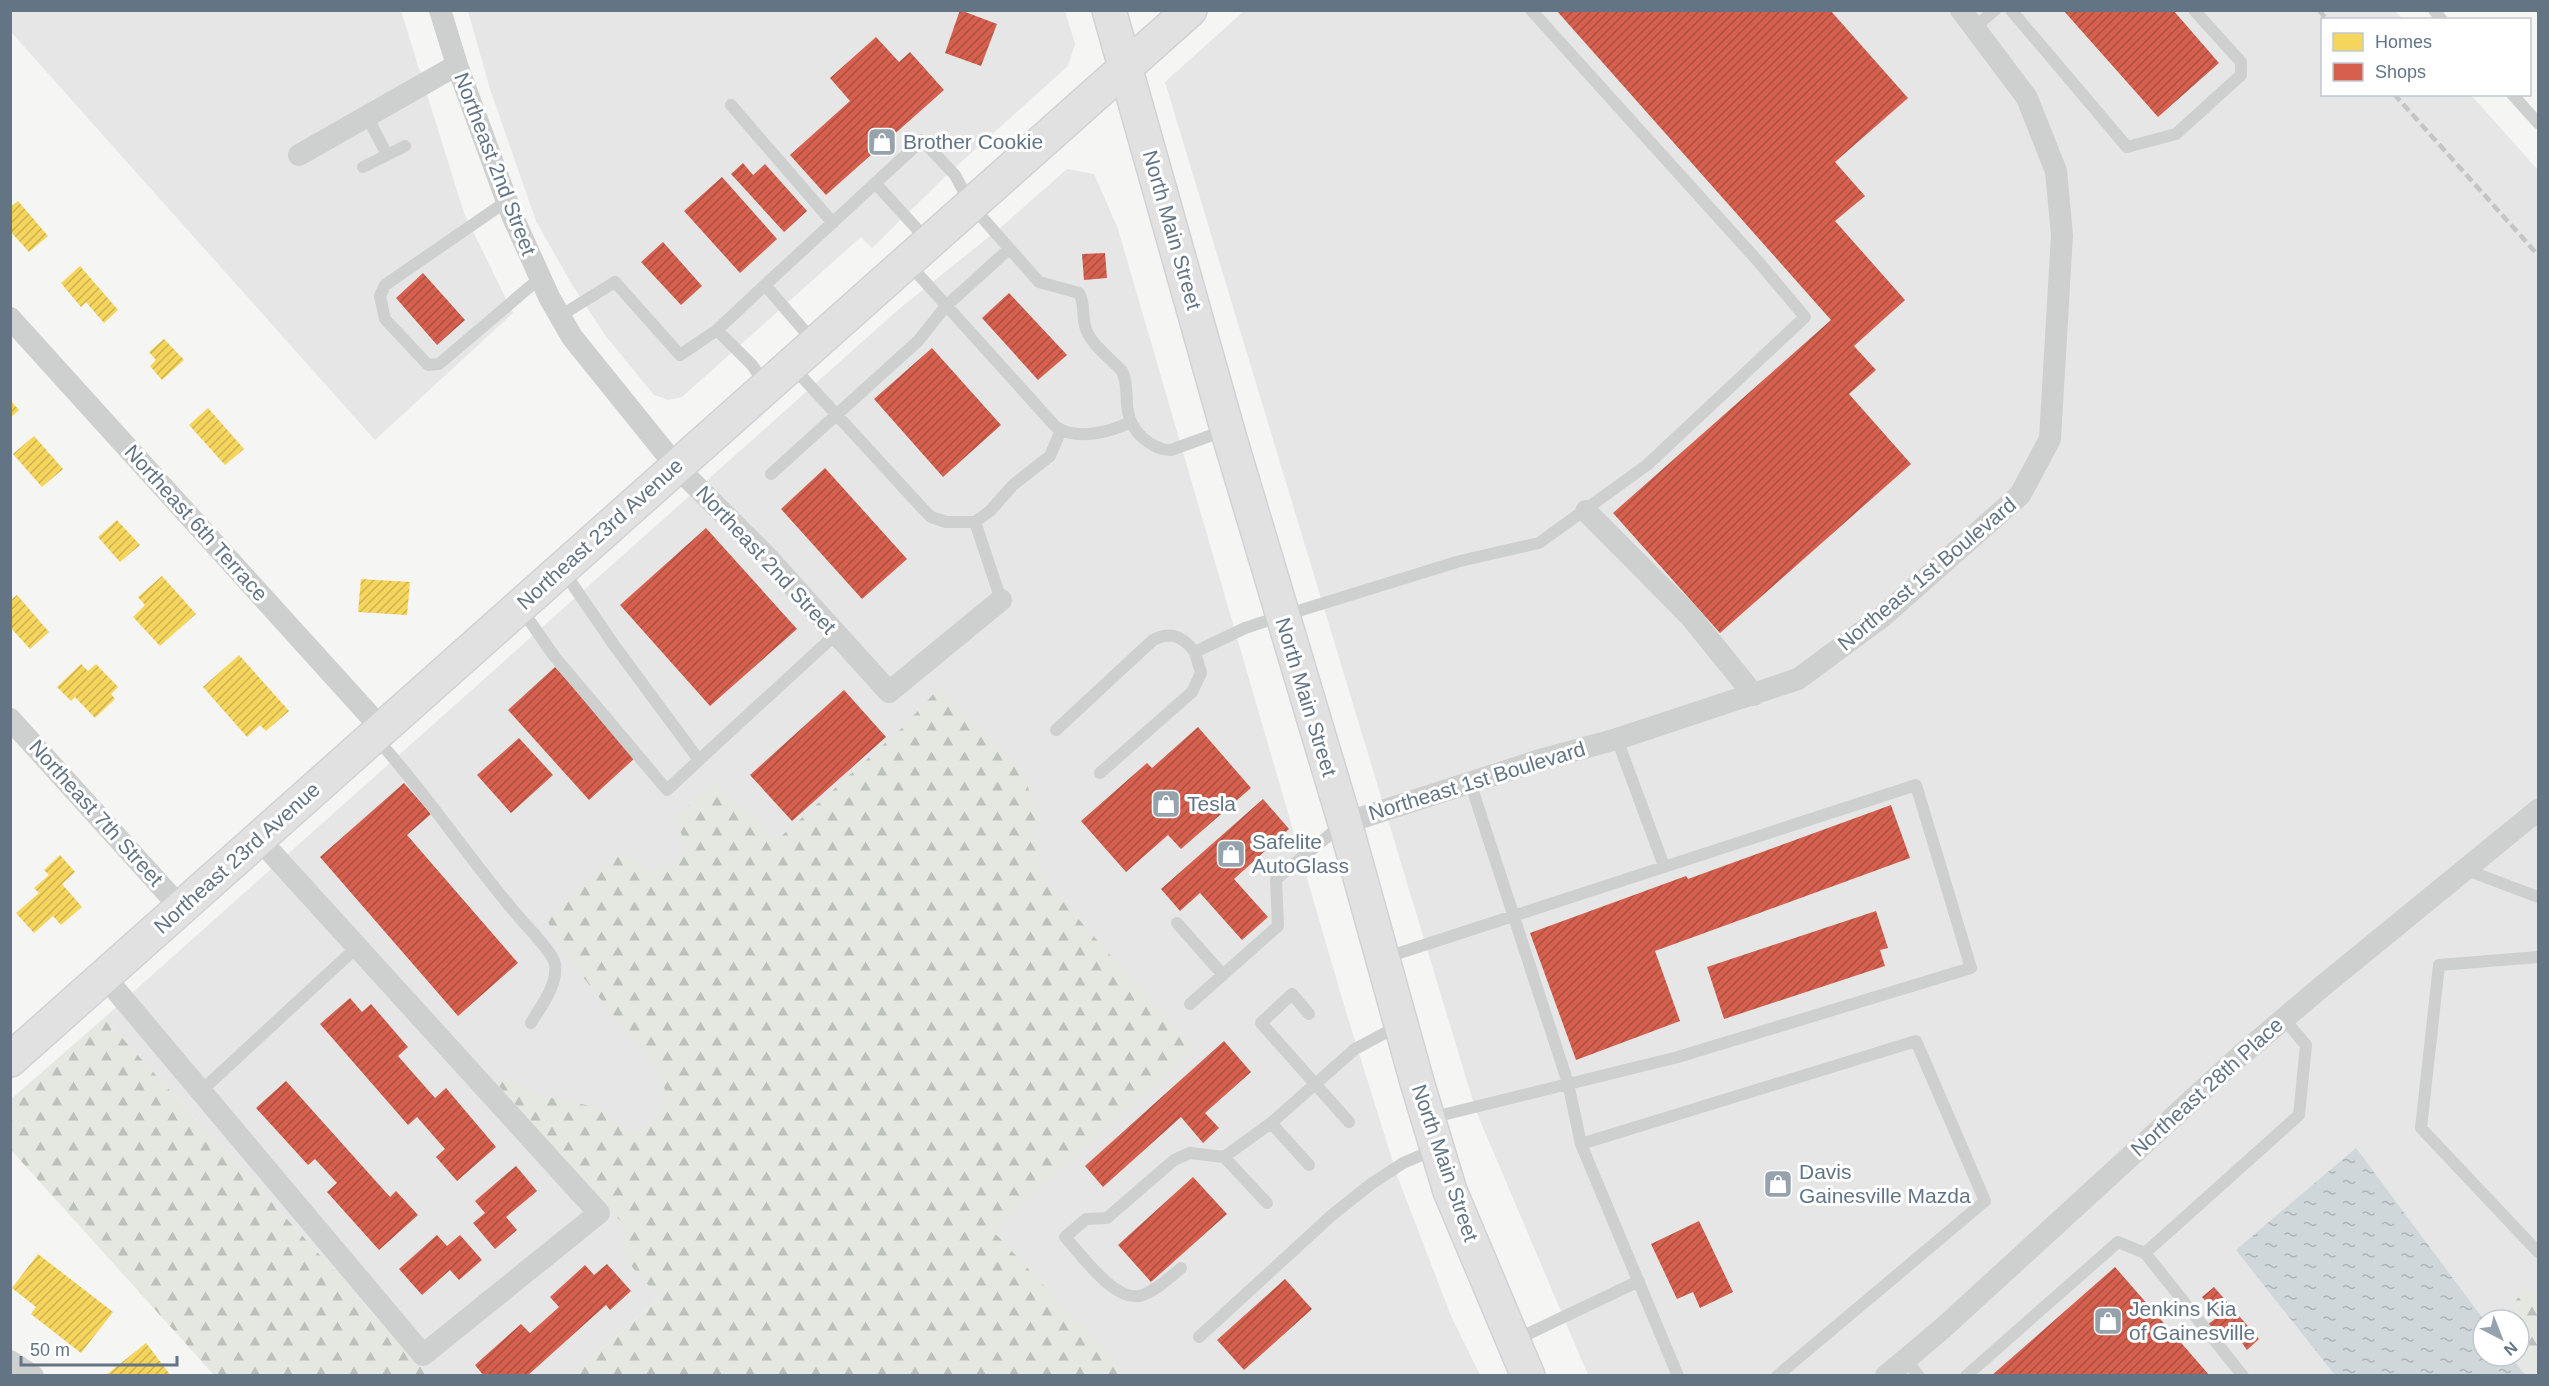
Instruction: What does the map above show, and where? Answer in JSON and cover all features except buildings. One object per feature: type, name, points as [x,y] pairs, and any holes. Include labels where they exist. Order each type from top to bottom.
[{"type":"main road","name":"North Main Street","points":[[1109,10],[1228,430],[1345,823],[1450,1191],[1528,1376]]},
{"type":"main road","name":"Northeast 23rd Avenue","points":[[10,1060],[1190,10]]},
{"type":"street","name":"Northeast 2nd Street","points":[[440,10],[457,64],[507,201],[540,278],[572,337],[676,466],[765,555],[889,692],[1001,600]]},
{"type":"street","name":"Northeast 1st Boulevard","points":[[1345,823],[1470,782],[1617,739],[1798,679],[1882,618],[2020,495],[2050,439],[2062,235],[2056,171],[2026,98],[1968,19]]},
{"type":"street","points":[[299,155],[457,64]]},
{"type":"street","name":"Northeast 6th Terrace","points":[[10,318],[378,732]]},
{"type":"street","points":[[1586,511],[1690,616],[1754,695]]},
{"type":"street","name":"Northeast 7th Street","points":[[10,718],[181,908]]},
{"type":"street","name":"Northeast 28th Place","points":[[1886,1376],[1912,1367],[2284,1019],[2538,810]]},
{"type":"street","points":[[104,976],[423,1354],[599,1213],[259,839]]},
{"type":"street","points":[[10,1361],[33,1376]]},
{"type":"lane","points":[[1195,652],[1245,628],[1282,616],[1460,561],[1539,543],[1647,465],[1805,317],[1756,259],[1531,10]]},
{"type":"lane","points":[[1968,19],[1995,10]]},
{"type":"lane","points":[[2011,10],[2127,147],[2176,134],[2241,75],[2241,62],[2194,10]]},
{"type":"lane","points":[[2514,96],[2538,123]]},
{"type":"lane","points":[[730,105],[833,223]]},
{"type":"lane","points":[[367,116],[387,155]]},
{"type":"lane","points":[[560,316],[615,282],[680,355],[717,330],[922,140],[955,175],[971,205],[1039,282],[1079,293],[1085,329],[1122,371],[1128,391],[1127,410],[1131,422],[1150,443],[1166,450],[1228,430]]},
{"type":"lane","points":[[363,167],[405,146]]},
{"type":"lane","points":[[876,184],[918,252],[946,306],[1050,422],[1061,430],[1092,434],[1131,422]]},
{"type":"lane","points":[[507,201],[385,285],[380,296],[385,319],[428,365],[440,364],[540,278]]},
{"type":"lane","points":[[771,474],[918,341],[946,306],[1010,249]]},
{"type":"lane","points":[[765,285],[815,343]]},
{"type":"lane","points":[[717,330],[752,366],[766,386]]},
{"type":"lane","points":[[791,364],[931,517],[946,522],[975,522],[990,511],[1013,486],[1050,456],[1061,430]]},
{"type":"lane","points":[[975,522],[1001,600]]},
{"type":"lane","points":[[561,568],[614,645],[699,760]]},
{"type":"lane","points":[[519,606],[554,656],[667,790],[836,634]]},
{"type":"lane","points":[[1056,730],[1153,640],[1174,634],[1188,644],[1195,652],[1201,674],[1192,692],[1100,773]]},
{"type":"lane","points":[[378,732],[483,875],[544,946],[555,963],[554,981],[531,1023]]},
{"type":"lane","points":[[1617,739],[1664,866]]},
{"type":"lane","points":[[1470,782],[1568,1083],[1581,1144],[1678,1376]]},
{"type":"lane","points":[[1199,1337],[1356,1197],[1403,1164],[1433,1133],[1568,1083],[1678,1057],[1971,968],[1916,785],[1383,959]]},
{"type":"lane","points":[[1190,1004],[1278,926],[1276,879],[1345,823]]},
{"type":"lane","points":[[2464,869],[2538,897]]},
{"type":"lane","points":[[1177,923],[1223,975]]},
{"type":"lane","points":[[201,1091],[357,947]]},
{"type":"lane","points":[[2538,957],[2439,965],[2421,1128],[2538,1252]]},
{"type":"lane","points":[[1309,1014],[1292,994],[1261,1023],[1349,1122]]},
{"type":"lane","points":[[2145,1253],[2299,1115],[2306,1045],[2284,1019]]},
{"type":"lane","points":[[1224,1157],[1271,1123],[1355,1049],[1401,1025]]},
{"type":"lane","points":[[1581,1144],[1916,1041],[1985,1201],[1777,1376]]},
{"type":"lane","points":[[1271,1123],[1309,1165]]},
{"type":"lane","points":[[1181,1268],[1158,1287],[1141,1296],[1124,1295],[1112,1288],[1065,1237],[1086,1219],[1107,1218],[1174,1160],[1190,1153],[1224,1157],[1267,1203]]},
{"type":"lane","points":[[1966,1376],[2118,1242],[2145,1253],[2243,1376]]},
{"type":"lane","points":[[1512,1342],[1639,1281]]},
{"type":"shaded area","points":[[10,11],[401,11],[464,213],[513,313],[375,440],[11,32]]},
{"type":"shaded area","points":[[468,11],[1065,11],[1075,44],[1068,66],[950,172],[872,248],[861,237],[682,397],[668,400],[654,395],[605,335],[571,283],[536,221],[490,89]]},
{"type":"shaded area","points":[[1244,11],[2395,11],[2402,18],[2321,18],[2321,96],[2472,96],[2538,170],[2538,1375],[1588,1375],[1476,1111],[1165,82]]},
{"type":"shaded area","points":[[1067,169],[1094,174],[1118,229],[1346,1012],[1398,1178],[1451,1316],[1480,1375],[766,1375],[680,1280],[572,1375],[429,1375],[104,1018],[899,309],[1000,228]]},
{"type":"green space","points":[[939,688],[1025,777],[1035,810],[1039,861],[1049,886],[1194,1049],[992,1230],[1122,1369],[1115,1376],[572,1375],[660,1298],[633,1268],[622,1249],[625,1226],[496,1083],[506,1077],[537,1095],[596,1107],[622,1128],[633,1133],[645,1127],[659,1114],[665,1092],[658,1071],[563,952],[547,920],[624,851],[649,871],[675,864],[687,849],[675,817],[715,783],[777,840],[903,727]]},
{"type":"green space","points":[[104,1018],[429,1375],[214,1375],[11,1150],[10,1100]]},
{"type":"green space","points":[[2527,1289],[2538,1295],[2538,1375],[2531,1365],[2531,1308],[2513,1308],[2516,1300]]},
{"type":"water","points":[[2356,1148],[2475,1308],[2471,1308],[2471,1368],[2519,1368],[2525,1375],[2335,1375],[2236,1250]]},
{"type":"railway","points":[[2319,10],[2325,18]]},
{"type":"railway","points":[[2396,96],[2538,255]]},
{"type":"place","name":"Brother Cookie","points":[[882,142]]},
{"type":"place","name":"Tesla","points":[[1166,804]]},
{"type":"place","name":"Safelite AutoGlass","points":[[1231,854]]},
{"type":"place","name":"Davis Gainesville Mazda","points":[[1778,1184]]},
{"type":"place","name":"Jenkins Kia of Gainesville","points":[[2108,1321]]}]
